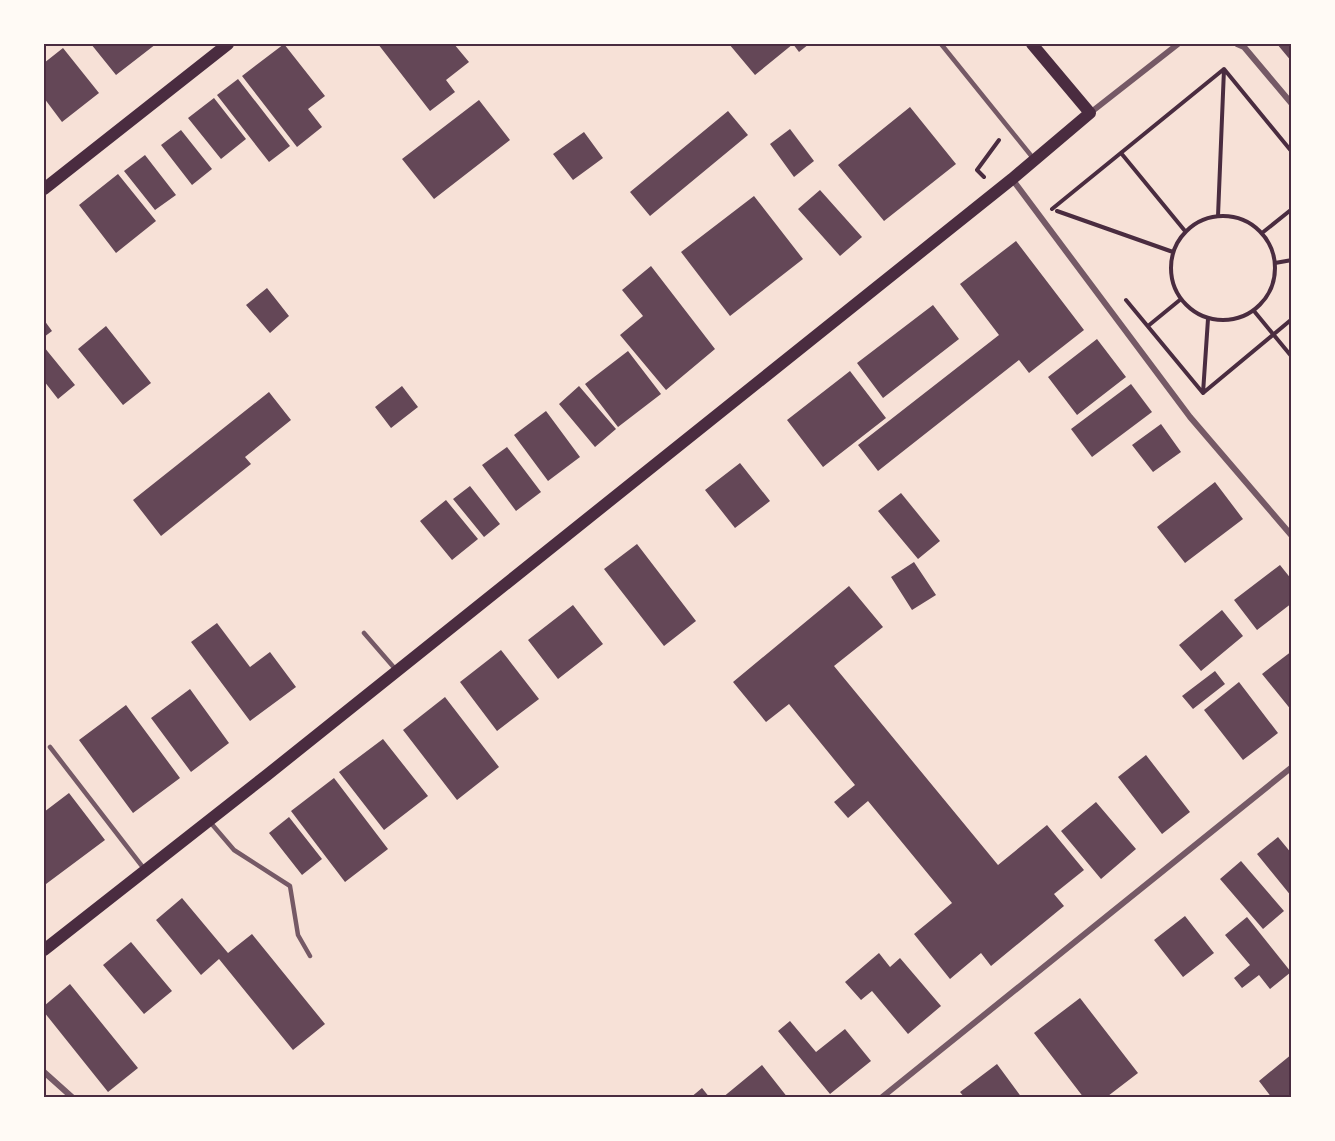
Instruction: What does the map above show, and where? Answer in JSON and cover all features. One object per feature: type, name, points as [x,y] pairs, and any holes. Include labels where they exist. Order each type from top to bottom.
[{"type":"main road","points":[[44,189],[228,44]]},
{"type":"main road","points":[[44,950],[1012,179],[1090,113],[1032,44]]},
{"type":"street","points":[[1090,113],[1178,44]]},
{"type":"street","points":[[1237,44],[1244,47],[1292,104]]},
{"type":"street","points":[[1012,179],[1190,417],[1292,536]]},
{"type":"street","points":[[881,1098],[1292,767]]},
{"type":"street","points":[[44,1072],[73,1098]]},
{"type":"lane","points":[[941,44],[1034,160]]},
{"type":"lane","points":[[364,633],[397,671]]},
{"type":"lane","points":[[50,747],[145,870]]},
{"type":"lane","points":[[208,821],[234,850],[290,886],[298,935],[310,956]]},
{"type":"path","points":[[1224,69],[1292,152]]},
{"type":"path","points":[[1052,209],[1224,69]]},
{"type":"path","points":[[1218,216],[1224,69]]},
{"type":"path","points":[[1121,152],[1185,231]]},
{"type":"path","points":[[1052,209],[1059,218]]},
{"type":"path","points":[[1052,209],[1173,252]]},
{"type":"path","points":[[1262,233],[1292,209]]},
{"type":"path","points":[[1218,216],[1235,217],[1250,223],[1262,233],[1271,247],[1275,263],[1274,281],[1267,297],[1254,311],[1232,320],[1208,319],[1189,309],[1176,293],[1170,273],[1173,252],[1185,231],[1201,221],[1218,216]]},
{"type":"path","points":[[1275,263],[1292,260]]},
{"type":"path","points":[[1126,299],[1203,393]]},
{"type":"path","points":[[1148,326],[1181,299]]},
{"type":"path","points":[[1254,311],[1292,357]]},
{"type":"path","points":[[1203,393],[1208,319]]},
{"type":"path","points":[[1203,393],[1292,320]]},
{"type":"building","points":[[91,44],[156,44],[116,75]]},
{"type":"building","points":[[284,44],[325,96],[308,109],[322,127],[297,147],[242,76]]},
{"type":"building","points":[[378,44],[454,44],[469,62],[446,80],[455,92],[430,111]]},
{"type":"building","points":[[729,44],[793,44],[755,75]]},
{"type":"building","points":[[793,44],[809,44],[799,52]]},
{"type":"building","points":[[1277,44],[1292,44],[1292,62]]},
{"type":"building","points":[[63,48],[99,93],[62,122],[44,98],[44,63]]},
{"type":"building","points":[[238,79],[290,146],[269,162],[217,95]]},
{"type":"building","points":[[214,98],[246,139],[221,159],[188,118]]},
{"type":"building","points":[[479,100],[510,140],[434,199],[402,159]]},
{"type":"building","points":[[910,107],[956,164],[884,221],[838,165]]},
{"type":"building","points":[[728,111],[748,135],[650,216],[630,192]]},
{"type":"building","points":[[790,129],[814,161],[794,177],[770,144]]},
{"type":"building","points":[[181,130],[212,169],[192,185],[161,145]]},
{"type":"building","points":[[584,132],[603,158],[573,180],[553,154]]},
{"type":"building","points":[[145,155],[176,195],[155,210],[124,171]]},
{"type":"building","points":[[118,174],[156,221],[116,253],[79,205]]},
{"type":"building","points":[[820,190],[862,237],[840,256],[798,209]]},
{"type":"building","points":[[754,196],[803,259],[730,316],[681,252]]},
{"type":"building","points":[[1016,241],[1084,330],[1029,373],[1019,360],[878,471],[858,445],[999,335],[960,284]]},
{"type":"building","points":[[651,266],[715,349],[666,390],[620,335],[643,316],[622,290]]},
{"type":"building","points":[[267,288],[289,316],[270,333],[246,305]]},
{"type":"building","points":[[933,305],[959,339],[883,398],[857,363]]},
{"type":"building","points":[[44,320],[52,331],[44,337]]},
{"type":"building","points":[[106,326],[151,383],[123,405],[78,349]]},
{"type":"building","points":[[1097,339],[1126,377],[1077,415],[1048,377]]},
{"type":"building","points":[[44,347],[75,385],[58,399],[44,381]]},
{"type":"building","points":[[628,351],[661,394],[618,427],[585,384]]},
{"type":"building","points":[[850,371],[886,418],[823,467],[787,420]]},
{"type":"building","points":[[1131,384],[1152,412],[1092,457],[1071,429]]},
{"type":"building","points":[[402,386],[418,407],[391,428],[375,407]]},
{"type":"building","points":[[579,386],[616,429],[595,447],[559,404]]},
{"type":"building","points":[[269,392],[291,420],[245,457],[251,464],[161,536],[133,500]]},
{"type":"building","points":[[546,411],[580,457],[548,481],[514,435]]},
{"type":"building","points":[[1161,424],[1181,452],[1153,472],[1132,445]]},
{"type":"building","points":[[507,447],[541,492],[516,511],[482,465]]},
{"type":"building","points":[[740,463],[770,501],[735,528],[705,490]]},
{"type":"building","points":[[1215,482],[1243,519],[1185,563],[1157,527]]},
{"type":"building","points":[[470,486],[500,524],[484,537],[453,499]]},
{"type":"building","points":[[901,493],[940,541],[918,559],[878,511]]},
{"type":"building","points":[[446,500],[478,539],[452,560],[420,521]]},
{"type":"building","points":[[637,544],[696,621],[664,646],[604,569]]},
{"type":"building","points":[[914,562],[936,595],[912,610],[891,577]]},
{"type":"building","points":[[1280,565],[1292,580],[1292,603],[1257,630],[1234,600]]},
{"type":"building","points":[[849,586],[883,627],[834,666],[998,865],[1047,825],[1084,870],[1054,894],[1064,906],[991,966],[981,953],[950,979],[914,934],[952,903],[868,801],[848,818],[834,802],[855,785],[789,704],[766,722],[733,682]]},
{"type":"building","points":[[573,605],[603,644],[558,679],[528,640]]},
{"type":"building","points":[[1222,610],[1243,636],[1201,671],[1179,645]]},
{"type":"building","points":[[217,623],[250,667],[270,652],[296,687],[250,721],[191,642]]},
{"type":"building","points":[[501,650],[539,699],[497,731],[460,682]]},
{"type":"building","points":[[1292,651],[1292,711],[1262,674]]},
{"type":"building","points":[[1215,671],[1225,684],[1193,709],[1182,696]]},
{"type":"building","points":[[1239,682],[1278,733],[1243,760],[1204,710]]},
{"type":"building","points":[[190,689],[229,743],[191,772],[151,718]]},
{"type":"building","points":[[445,697],[499,767],[457,800],[403,730]]},
{"type":"building","points":[[126,705],[180,778],[133,813],[79,740]]},
{"type":"building","points":[[383,739],[428,796],[384,830],[339,772]]},
{"type":"building","points":[[1146,755],[1190,812],[1162,834],[1118,777]]},
{"type":"building","points":[[334,778],[388,849],[345,882],[291,811]]},
{"type":"building","points":[[69,793],[105,840],[46,884],[44,880],[44,812]]},
{"type":"building","points":[[1096,802],[1136,849],[1101,879],[1061,831]]},
{"type":"building","points":[[289,817],[322,859],[302,875],[269,833]]},
{"type":"building","points":[[1278,837],[1292,854],[1292,897],[1257,854]]},
{"type":"building","points":[[1241,861],[1284,911],[1263,929],[1220,879]]},
{"type":"building","points":[[182,898],[228,953],[252,934],[325,1024],[293,1050],[219,959],[201,975],[156,920]]},
{"type":"building","points":[[1185,916],[1214,953],[1183,977],[1154,940]]},
{"type":"building","points":[[1247,917],[1291,972],[1270,989],[1259,975],[1242,988],[1234,978],[1250,965],[1225,935]]},
{"type":"building","points":[[131,942],[172,991],[144,1014],[103,965]]},
{"type":"building","points":[[879,953],[890,967],[900,958],[941,1006],[908,1034],[872,991],[861,1000],[845,982]]},
{"type":"building","points":[[70,984],[138,1068],[108,1092],[44,1012],[44,1006]]},
{"type":"building","points":[[1080,998],[1138,1073],[1108,1096],[1109,1098],[1084,1098],[1034,1033]]},
{"type":"building","points":[[790,1021],[816,1052],[845,1029],[871,1061],[830,1094],[778,1031]]},
{"type":"building","points":[[1292,1054],[1292,1098],[1272,1098],[1259,1081]]},
{"type":"building","points":[[997,1064],[1022,1098],[965,1098],[960,1092]]},
{"type":"building","points":[[762,1065],[788,1098],[722,1098]]},
{"type":"building","points":[[702,1088],[710,1098],[690,1098]]}]
